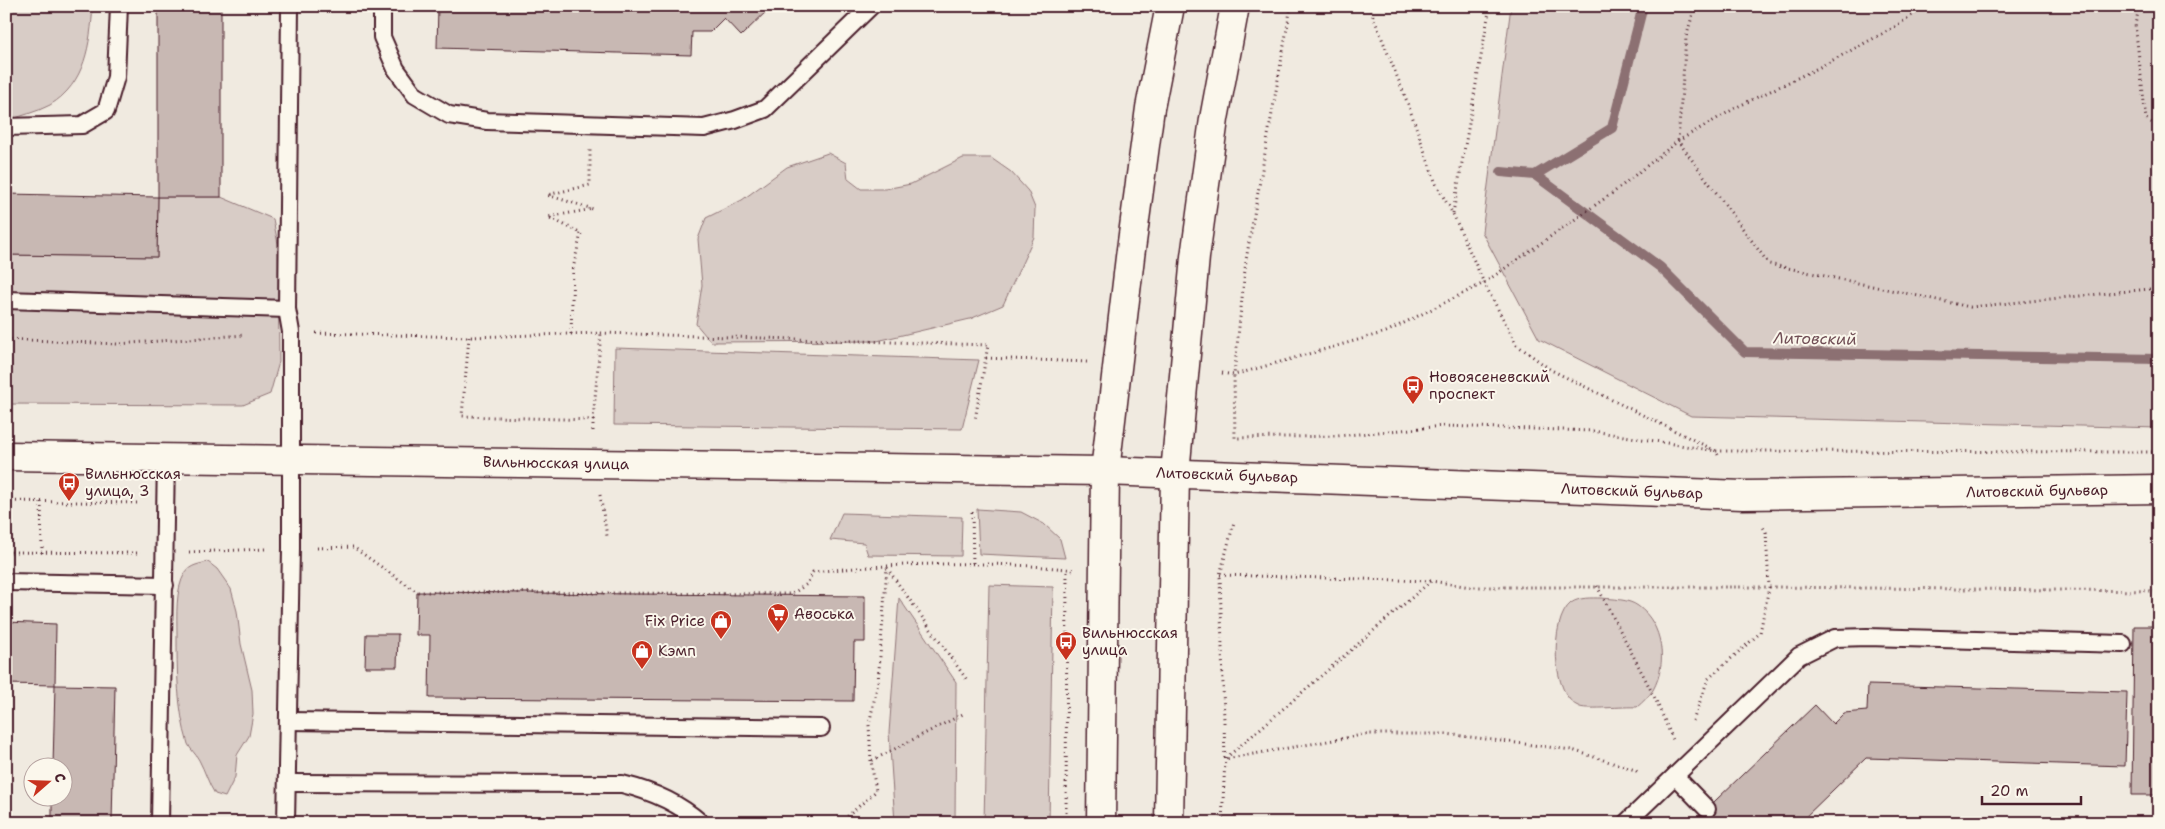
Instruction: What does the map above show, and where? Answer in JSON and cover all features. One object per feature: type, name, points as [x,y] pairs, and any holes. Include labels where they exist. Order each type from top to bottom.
[{"type":"main road","points":[[1101,823],[1105,471],[1130,257],[1150,108],[1170,6]]},
{"type":"main road","points":[[1169,823],[1175,473],[1195,257],[1214,119],[1235,6]]},
{"type":"main road","name":"Вильнюсская улица","points":[[6,456],[1105,471]]},
{"type":"main road","name":"Литовский бульвар","points":[[1105,471],[1743,495],[2159,489]]},
{"type":"lane","points":[[6,126],[82,125],[106,111],[116,77],[119,6]]},
{"type":"lane","points":[[286,823],[291,548],[290,332],[287,308],[290,6]]},
{"type":"lane","points":[[382,6],[382,37],[396,69],[415,95],[449,115],[487,121],[704,128],[735,120],[765,109],[871,6]]},
{"type":"lane","points":[[6,300],[287,308]]},
{"type":"lane","points":[[160,823],[166,458]]},
{"type":"lane","points":[[6,582],[165,586]]},
{"type":"lane","points":[[1626,823],[1799,656],[1835,638],[1867,637],[2123,644]]},
{"type":"lane","points":[[288,721],[821,728]]},
{"type":"lane","points":[[1675,776],[1707,809]]},
{"type":"lane","points":[[287,783],[622,784],[648,791],[679,807],[701,823]]},
{"type":"path","points":[[1292,6],[1246,260],[1234,375],[1235,438],[1337,436],[1442,426],[1593,431],[1716,451],[2159,452]]},
{"type":"path","points":[[1368,6],[1408,104],[1436,184],[1453,214],[1484,283],[1517,345],[1550,370],[1716,451],[1719,457]]},
{"type":"path","points":[[1453,214],[1490,6]]},
{"type":"path","points":[[1695,6],[1686,38],[1678,141],[1770,264],[1970,307],[2159,288]]},
{"type":"path","points":[[1222,373],[1234,375],[1386,332],[1484,283],[1614,192],[1678,141],[1739,106],[1818,68],[1893,28],[1926,6]]},
{"type":"path","points":[[2140,6],[2135,24],[2146,119],[2159,127]]},
{"type":"path","points":[[571,334],[573,269],[581,233],[548,217],[593,209],[547,195],[590,185],[591,124]]},
{"type":"path","points":[[6,340],[117,344],[290,332],[469,337],[601,333],[988,345],[975,420]]},
{"type":"path","points":[[469,337],[462,416],[593,420],[601,333]]},
{"type":"path","points":[[986,358],[1087,362]]},
{"type":"path","points":[[6,501],[165,504]]},
{"type":"path","points":[[41,502],[42,552]]},
{"type":"path","points":[[972,512],[973,564]]},
{"type":"path","points":[[1222,823],[1226,759],[1220,575],[1234,522]]},
{"type":"path","points":[[1691,726],[1708,679],[1760,633],[1769,587],[1766,532],[1763,527]]},
{"type":"path","points":[[6,552],[165,553],[353,547],[417,592],[792,594],[808,584],[813,572],[973,564],[1081,571]]},
{"type":"path","points":[[887,567],[967,680]]},
{"type":"path","points":[[840,823],[876,791],[871,761],[869,725],[878,682],[887,567]]},
{"type":"path","points":[[1066,823],[1067,570]]},
{"type":"path","points":[[1220,575],[1431,581],[1471,586],[2159,591]]},
{"type":"path","points":[[1226,759],[1431,581]]},
{"type":"path","points":[[1597,586],[1654,696],[1674,740],[1675,776]]},
{"type":"path","points":[[871,761],[966,713]]},
{"type":"path","points":[[1226,759],[1368,734],[1446,734],[1572,750],[1635,770],[1661,789]]},
{"type":"path","points":[[1674,740],[1680,735]]},
{"type":"shaded area","points":[[6,6],[93,6],[88,48],[79,74],[71,86],[50,105],[6,121]]},
{"type":"shaded area","points":[[1511,6],[2159,6],[2159,428],[1691,416],[1539,339],[1482,232]]},
{"type":"shaded area","points":[[828,153],[846,163],[848,179],[861,189],[885,189],[911,184],[963,158],[991,158],[1011,172],[1028,191],[1035,208],[1034,237],[1003,305],[970,319],[877,341],[711,342],[696,324],[702,285],[698,239],[706,218],[742,200],[787,167]]},
{"type":"shaded area","points":[[158,197],[221,197],[273,219],[278,244],[279,362],[270,394],[243,405],[6,404],[6,255],[157,257]]},
{"type":"shaded area","points":[[615,348],[979,360],[962,429],[614,425]]},
{"type":"shaded area","points":[[977,509],[1021,512],[1044,524],[1060,539],[1065,558],[979,554]]},
{"type":"shaded area","points":[[842,513],[962,517],[961,556],[868,555],[864,543],[830,540]]},
{"type":"shaded area","points":[[208,562],[217,569],[231,589],[252,690],[253,714],[249,736],[237,755],[235,777],[225,797],[215,794],[199,760],[188,744],[178,689],[178,595],[182,580],[189,568]]},
{"type":"shaded area","points":[[989,585],[1053,587],[1049,823],[984,823]]},
{"type":"shaded area","points":[[899,598],[956,682],[955,823],[895,823],[889,733]]},
{"type":"shaded area","points":[[1601,598],[1625,601],[1638,606],[1653,623],[1658,633],[1661,656],[1658,679],[1653,690],[1637,707],[1580,707],[1570,700],[1563,689],[1556,658],[1559,625],[1564,612],[1571,603],[1578,600]]},
{"type":"building","points":[[158,6],[221,6],[221,197],[158,197]]},
{"type":"building","points":[[438,6],[772,6],[741,36],[724,18],[710,32],[692,32],[691,55],[437,48]]},
{"type":"building","points":[[6,194],[158,197],[157,257],[6,255]]},
{"type":"building","name":"Кэмп","points":[[417,592],[865,596],[865,642],[854,642],[853,701],[429,698],[430,635],[416,635]]},
{"type":"building","points":[[6,622],[56,624],[55,685],[6,684]]},
{"type":"building","points":[[2134,626],[2159,626],[2159,795],[2132,795]]},
{"type":"building","points":[[366,634],[398,634],[397,667],[365,667]]},
{"type":"building","points":[[55,685],[115,686],[112,823],[52,823],[52,806],[72,806],[72,756],[53,756]]},
{"type":"building","points":[[1868,685],[2127,692],[2125,766],[1866,758],[1799,823],[1692,823],[1815,705],[1833,724],[1844,713],[1867,711]]},
{"type":"waterway","points":[[1535,175],[1612,128],[1643,6]]},
{"type":"waterway","points":[[1501,172],[1535,175]]},
{"type":"waterway","name":"Литовский","points":[[1535,175],[1660,267],[1745,352],[2159,359]]},
{"type":"place","name":"Новоясеневский проспект","points":[[1413,405]]},
{"type":"place","name":"Вильнюсская улица, 3","points":[[69,502]]},
{"type":"place","name":"Авоська","points":[[778,633]]},
{"type":"place","name":"Fix Price","points":[[721,640]]},
{"type":"place","name":"Вильнюсская улица","points":[[1066,661]]},
{"type":"place","name":"Кэмп","points":[[642,670]]}]
